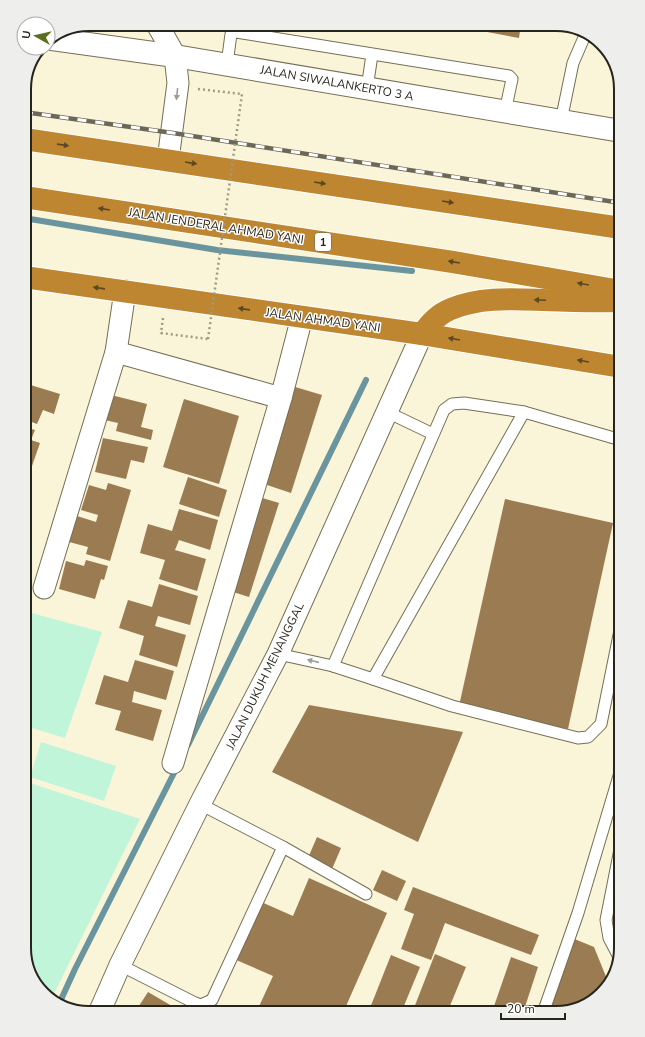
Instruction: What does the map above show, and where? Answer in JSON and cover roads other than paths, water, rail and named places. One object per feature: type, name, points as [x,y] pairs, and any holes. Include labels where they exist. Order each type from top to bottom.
[{"type":"highway","points":[[31,140],[614,227]]},
{"type":"highway","name":"JALAN JENDERAL AHMAD YANI","points":[[31,198],[453,262],[614,291]]},
{"type":"highway","name":"JALAN AHMAD YANI","points":[[31,278],[422,334],[614,366]]},
{"type":"highway","points":[[422,334],[431,321],[451,309],[472,302],[614,292]]},
{"type":"main road","name":"JALAN SIWALANKERTO 3 A","points":[[59,40],[227,64],[614,130]]},
{"type":"street","points":[[161,31],[175,56],[178,83],[168,160]]},
{"type":"street","points":[[44,588],[116,352],[125,291]]},
{"type":"street","points":[[173,763],[281,398],[302,317]]},
{"type":"street","name":"JALAN DUKUH MENANGGAL","points":[[102,1006],[120,965],[200,804],[278,654],[422,334]]},
{"type":"street","points":[[116,352],[281,398]]},
{"type":"lane","points":[[227,64],[232,32],[511,77],[512,79],[505,112]]},
{"type":"lane","points":[[561,121],[573,63],[584,38]]},
{"type":"lane","points":[[367,88],[372,55]]},
{"type":"lane","points":[[333,666],[444,410],[452,404],[464,403],[524,412],[614,438]]},
{"type":"lane","points":[[387,412],[433,434]]},
{"type":"lane","points":[[373,679],[524,412]]},
{"type":"lane","points":[[278,654],[333,666],[452,706],[578,738],[588,736],[601,724],[614,660]]},
{"type":"lane","points":[[545,1006],[578,913],[614,792]]},
{"type":"lane","points":[[200,804],[283,847],[366,894]]},
{"type":"lane","points":[[120,965],[195,1003],[201,1005],[212,1000],[283,847]]},
{"type":"lane","points":[[614,879],[606,920],[609,938],[614,948]]},
{"type":"waterway","points":[[31,219],[217,250],[412,271]]},
{"type":"waterway","points":[[188,745],[366,380]]},
{"type":"waterway","points":[[61,999],[177,767]]},
{"type":"railway","points":[[31,113],[173,133],[614,202]]}]
